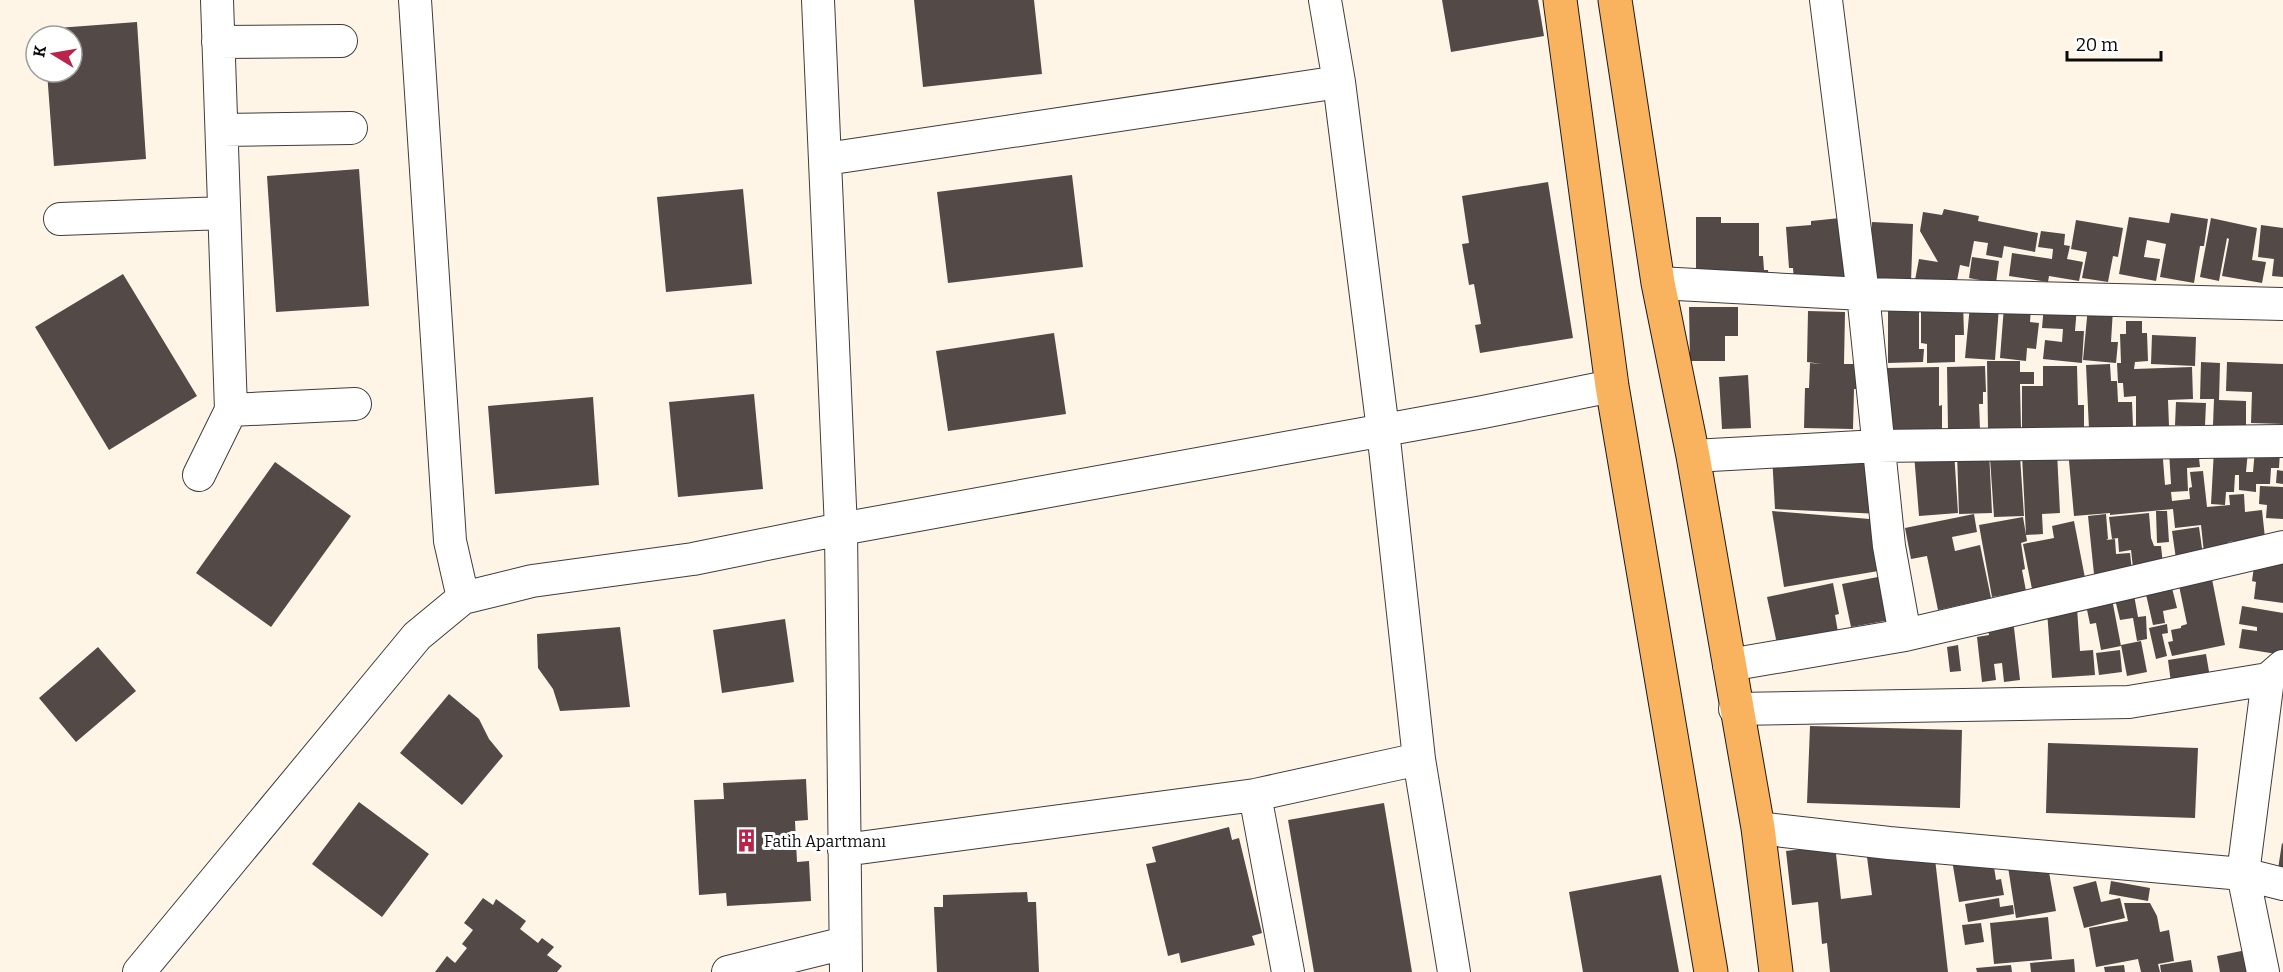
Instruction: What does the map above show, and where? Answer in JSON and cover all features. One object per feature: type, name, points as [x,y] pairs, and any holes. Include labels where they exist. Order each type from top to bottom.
[{"type":"main road","points":[[1560,0],[1612,386],[1711,972]]},
{"type":"main road","points":[[1615,0],[1658,283],[1693,456],[1735,709],[1758,828],[1776,972]]},
{"type":"street","points":[[199,475],[231,410],[217,0]]},
{"type":"street","points":[[415,0],[450,541],[463,598]]},
{"type":"street","points":[[728,972],[845,958],[841,529],[818,0]]},
{"type":"street","points":[[1325,0],[1339,82],[1383,429],[1419,759],[1454,972]]},
{"type":"street","points":[[1826,0],[1863,294],[1889,546],[1905,635]]},
{"type":"street","points":[[218,42],[341,41]]},
{"type":"street","points":[[826,159],[1339,82]]},
{"type":"street","points":[[222,130],[351,128]]},
{"type":"street","points":[[60,219],[224,213]]},
{"type":"street","points":[[1658,283],[1863,294],[2283,304]]},
{"type":"street","points":[[139,972],[417,636],[463,598],[531,581],[693,559],[841,529],[1612,386]]},
{"type":"street","points":[[231,410],[355,404]]},
{"type":"street","points":[[1693,456],[1878,447],[2283,441]]},
{"type":"street","points":[[1729,665],[1905,635],[2283,547]]},
{"type":"street","points":[[1735,709],[2128,702],[2275,673],[2243,874],[2263,972]]},
{"type":"street","points":[[844,850],[1255,795],[1419,759]]},
{"type":"street","points":[[1255,795],[1288,972]]},
{"type":"street","points":[[1758,828],[1889,843],[2243,874],[2283,884]]},
{"type":"building","points":[[914,0],[1034,0],[1042,74],[923,87]]},
{"type":"building","points":[[1442,0],[1538,0],[1544,36],[1451,52]]},
{"type":"building","points":[[137,22],[146,159],[54,166],[48,84],[84,84],[84,26]]},
{"type":"building","points":[[359,169],[369,306],[276,312],[267,176]]},
{"type":"building","points":[[1072,175],[1083,267],[948,283],[937,192]]},
{"type":"building","points":[[1548,182],[1573,338],[1480,353],[1475,325],[1481,324],[1474,284],[1469,285],[1462,244],[1469,243],[1462,196]]},
{"type":"building","points":[[743,189],[752,284],[666,292],[657,197]]},
{"type":"building","points":[[1944,209],[1979,216],[1978,221],[2038,233],[2035,252],[2004,246],[2002,258],[1986,255],[1988,243],[1974,241],[1969,267],[1960,265],[1956,286],[1915,280],[1919,259],[1938,262],[1920,231],[1923,212],[1942,215]]},
{"type":"building","points":[[2171,213],[2208,219],[2204,246],[2200,246],[2194,283],[2160,277],[2166,244],[2147,240],[2144,257],[2160,259],[2156,281],[2119,274],[2129,217],[2169,223]]},
{"type":"building","points":[[1696,217],[1721,217],[1721,223],[1759,223],[1759,256],[1763,256],[1764,270],[1768,270],[1769,282],[1696,277]]},
{"type":"building","points":[[1850,217],[1855,276],[1794,281],[1793,268],[1789,268],[1786,227],[1811,225],[1811,221]]},
{"type":"building","points":[[2211,218],[2257,228],[2252,260],[2266,262],[2262,283],[2222,276],[2229,239],[2227,238],[2219,281],[2200,277]]},
{"type":"building","points":[[2076,220],[2123,228],[2118,257],[2113,256],[2108,282],[2082,278],[2087,252],[2071,249]]},
{"type":"building","points":[[1872,222],[1913,224],[1911,282],[1870,281]]},
{"type":"building","points":[[2261,225],[2283,228],[2283,277],[2272,276],[2274,259],[2258,257]]},
{"type":"building","points":[[2041,231],[2065,234],[2064,245],[2070,246],[2067,259],[2083,262],[2079,281],[2049,276],[2048,282],[2009,276],[2012,253],[2052,259],[2053,249],[2038,247]]},
{"type":"building","points":[[1972,257],[1999,261],[1996,283],[1969,278]]},
{"type":"building","points":[[123,274],[197,396],[109,450],[35,327]]},
{"type":"building","points":[[1963,302],[1964,335],[1955,335],[1955,362],[1927,363],[1927,344],[1921,343],[1921,303]]},
{"type":"building","points":[[1888,304],[1919,304],[1919,349],[1924,349],[1923,362],[1888,363]]},
{"type":"building","points":[[1970,305],[1999,307],[1995,360],[1965,358]]},
{"type":"building","points":[[2044,305],[2077,307],[2075,331],[2084,331],[2082,363],[2043,359],[2045,340],[2062,342],[2063,329],[2042,328]]},
{"type":"building","points":[[2004,306],[2031,308],[2030,322],[2039,323],[2036,349],[2027,348],[2026,361],[2000,358]]},
{"type":"building","points":[[1689,307],[1738,307],[1738,336],[1725,336],[1725,361],[1690,361]]},
{"type":"building","points":[[2088,307],[2113,309],[2111,342],[2118,342],[2116,363],[2083,360]]},
{"type":"building","points":[[1808,311],[1845,312],[1844,364],[1864,364],[1864,389],[1854,389],[1853,429],[1804,428],[1805,388],[1809,388],[1810,363],[1822,364],[1807,362]]},
{"type":"building","points":[[2126,321],[2142,321],[2142,333],[2147,333],[2148,361],[2135,362],[2134,369],[2192,367],[2193,399],[2168,400],[2169,426],[2136,427],[2136,396],[2124,397],[2123,383],[2118,383],[2117,363],[2121,363],[2120,334],[2126,334]]},
{"type":"building","points":[[1054,333],[1066,414],[948,431],[936,351]]},
{"type":"building","points":[[2152,335],[2196,337],[2195,366],[2151,364]]},
{"type":"building","points":[[1987,361],[2020,361],[2020,372],[2034,372],[2034,384],[2020,384],[2021,429],[1988,429]]},
{"type":"building","points":[[2201,362],[2220,363],[2219,400],[2246,401],[2246,426],[2213,425],[2214,399],[2200,399]]},
{"type":"building","points":[[2227,362],[2283,364],[2283,424],[2251,423],[2252,392],[2226,391]]},
{"type":"building","points":[[2110,364],[2111,381],[2117,381],[2118,402],[2132,402],[2133,427],[2089,429],[2086,365]]},
{"type":"building","points":[[1985,366],[1986,392],[1983,392],[1983,404],[1979,404],[1980,430],[1948,430],[1947,367]]},
{"type":"building","points":[[2043,366],[2077,366],[2078,405],[2084,405],[2084,428],[2022,429],[2022,386],[2043,386]]},
{"type":"building","points":[[1939,367],[1939,406],[1942,405],[1942,431],[1888,432],[1887,368]]},
{"type":"building","points":[[1748,375],[1751,428],[1722,429],[1719,377]]},
{"type":"building","points":[[754,394],[763,489],[678,497],[669,402]]},
{"type":"building","points":[[593,397],[599,485],[495,494],[488,406]]},
{"type":"building","points":[[2176,402],[2206,403],[2205,426],[2175,425]]},
{"type":"building","points":[[2162,447],[2165,485],[2171,484],[2169,451],[2198,449],[2200,467],[2187,468],[2188,491],[2171,492],[2172,501],[2190,499],[2189,488],[2192,487],[2190,472],[2203,471],[2207,507],[2230,505],[2229,495],[2244,494],[2245,512],[2262,510],[2265,538],[2228,542],[2229,549],[2204,553],[2201,525],[2175,528],[2173,509],[2074,516],[2068,450]]},
{"type":"building","points":[[2255,449],[2280,451],[2279,468],[2271,468],[2270,484],[2256,484],[2256,492],[2239,490],[2239,475],[2235,475],[2234,492],[2226,492],[2225,505],[2211,504],[2214,450],[2248,451],[2246,472],[2253,472]]},
{"type":"building","points":[[1989,450],[1992,513],[1959,514],[1957,452]]},
{"type":"building","points":[[1954,451],[1958,513],[1919,516],[1914,454]]},
{"type":"building","points":[[2057,452],[2060,513],[2042,514],[2043,534],[2026,535],[2022,455]]},
{"type":"building","points":[[1772,455],[1876,461],[1881,514],[1775,509]]},
{"type":"building","points":[[2020,456],[2024,516],[1994,517],[1990,458]]},
{"type":"building","points":[[275,462],[351,516],[271,627],[196,573]]},
{"type":"building","points":[[2277,470],[2283,471],[2283,484],[2276,483]]},
{"type":"building","points":[[2260,486],[2283,487],[2283,519],[2266,518],[2267,505],[2259,504]]},
{"type":"building","points":[[1772,511],[1882,520],[1890,569],[1784,587]]},
{"type":"building","points":[[2156,511],[2167,511],[2169,542],[2157,543]]},
{"type":"building","points":[[2149,513],[2151,538],[2154,546],[2161,546],[2163,564],[2133,568],[2131,550],[2119,552],[2118,538],[2112,539],[2109,517]]},
{"type":"building","points":[[1974,514],[1977,532],[1952,537],[1955,551],[1980,545],[1991,598],[1938,610],[1927,556],[1911,559],[1905,528]]},
{"type":"building","points":[[2106,514],[2108,539],[2106,540],[2115,539],[2116,554],[2130,553],[2132,571],[2094,574],[2088,516]]},
{"type":"building","points":[[2023,517],[2027,541],[2021,543],[2025,569],[2022,570],[2026,591],[1992,597],[1979,525]]},
{"type":"building","points":[[2074,521],[2085,578],[2032,589],[2023,544],[2054,538],[2052,526]]},
{"type":"building","points":[[2199,527],[2203,555],[2176,559],[2172,531]]},
{"type":"building","points":[[2283,552],[2283,603],[2254,599],[2256,582],[2252,581],[2255,559]]},
{"type":"building","points":[[2211,574],[2225,645],[2172,656],[2168,642],[2173,641],[2171,630],[2187,624],[2178,581]]},
{"type":"building","points":[[1888,575],[1896,619],[1851,627],[1842,584]]},
{"type":"building","points":[[1833,583],[1839,614],[1835,615],[1838,632],[1777,644],[1767,597]]},
{"type":"building","points":[[2171,584],[2177,608],[2163,611],[2165,623],[2153,625],[2145,590]]},
{"type":"building","points":[[2134,595],[2138,617],[2146,616],[2147,639],[2137,641],[2133,618],[2120,620],[2115,599]]},
{"type":"building","points":[[2112,599],[2121,646],[2101,650],[2096,623],[2090,624],[2086,605]]},
{"type":"building","points":[[2242,606],[2283,613],[2283,655],[2239,648],[2242,629],[2257,631],[2257,627],[2239,624]]},
{"type":"building","points":[[2077,608],[2080,651],[2093,650],[2095,675],[2052,678],[2047,611]]},
{"type":"building","points":[[785,619],[794,682],[722,693],[713,630]]},
{"type":"building","points":[[2013,619],[2020,680],[2004,682],[2002,663],[1994,664],[1996,680],[1982,682],[1977,637],[1989,635],[1987,622]]},
{"type":"building","points":[[2167,624],[2168,633],[2162,634],[2167,656],[2156,659],[2149,628]]},
{"type":"building","points":[[620,627],[630,707],[560,711],[553,689],[538,668],[537,634]]},
{"type":"building","points":[[2141,641],[2147,672],[2127,676],[2121,645]]},
{"type":"building","points":[[1958,645],[1961,671],[1950,672],[1947,647]]},
{"type":"building","points":[[98,647],[136,691],[76,742],[39,698]]},
{"type":"building","points":[[2120,650],[2122,672],[2099,675],[2096,653]]},
{"type":"building","points":[[2206,654],[2211,683],[2172,690],[2168,660]]},
{"type":"building","points":[[449,694],[479,719],[489,739],[503,756],[462,805],[400,753]]},
{"type":"building","points":[[1810,726],[1962,730],[1960,808],[1807,803]]},
{"type":"building","points":[[2048,743],[2198,748],[2195,818],[2046,813]]},
{"type":"building","name":"Fatih Apartmanı","points":[[806,779],[808,820],[795,821],[797,862],[809,861],[811,901],[727,906],[726,893],[699,895],[694,800],[724,799],[723,783]]},
{"type":"building","points":[[359,802],[429,854],[382,917],[312,864]]},
{"type":"building","points":[[1384,803],[1412,972],[1314,972],[1288,820]]},
{"type":"building","points":[[1229,827],[1232,840],[1239,838],[1262,933],[1252,936],[1255,945],[1181,963],[1179,953],[1168,956],[1146,864],[1156,862],[1152,847]]},
{"type":"building","points":[[2283,844],[2283,870],[2278,869]]},
{"type":"building","points":[[1835,845],[1841,899],[1872,895],[1867,857],[1934,850],[1948,972],[1830,972],[1827,943],[1822,944],[1818,902],[1792,905],[1786,851]]},
{"type":"building","points":[[1992,854],[1996,880],[2001,879],[2004,895],[1959,902],[1952,860]]},
{"type":"building","points":[[2047,861],[2056,911],[2016,918],[2008,867]]},
{"type":"building","points":[[1661,875],[1679,972],[1583,972],[1569,892]]},
{"type":"building","points":[[2096,881],[2101,902],[2120,898],[2125,918],[2084,928],[2073,887]]},
{"type":"building","points":[[2111,881],[2150,888],[2148,901],[2109,894]]},
{"type":"building","points":[[1027,892],[1028,902],[1036,902],[1039,972],[937,972],[934,907],[943,907],[943,895]]},
{"type":"building","points":[[483,898],[493,905],[496,899],[526,921],[520,929],[538,943],[542,938],[554,947],[547,955],[562,966],[557,972],[435,972],[447,956],[455,963],[467,948],[462,944],[473,930],[464,923]]},
{"type":"building","points":[[1999,898],[2000,907],[2013,905],[2014,914],[1968,922],[1965,904]]},
{"type":"building","points":[[2124,903],[2150,903],[2157,916],[2160,932],[2169,930],[2174,961],[2158,964],[2160,972],[2141,972],[2138,959],[2096,967],[2089,928],[2128,921]]},
{"type":"building","points":[[2048,917],[2052,959],[1994,964],[1990,923]]},
{"type":"building","points":[[1981,923],[1984,942],[1965,945],[1962,925]]},
{"type":"building","points":[[2256,948],[2248,972],[2220,972],[2217,956]]},
{"type":"building","points":[[2074,959],[2075,972],[2031,972],[2030,963]]},
{"type":"building","points":[[2191,960],[2193,972],[2161,972],[2160,965]]},
{"type":"building","points":[[2011,965],[2012,972],[1977,972],[1976,968]]},
{"type":"building","points":[[2124,965],[2125,972],[2105,972],[2104,967]]},
{"type":"place","name":"Fatih Apartmanı","points":[[746,841]]}]
